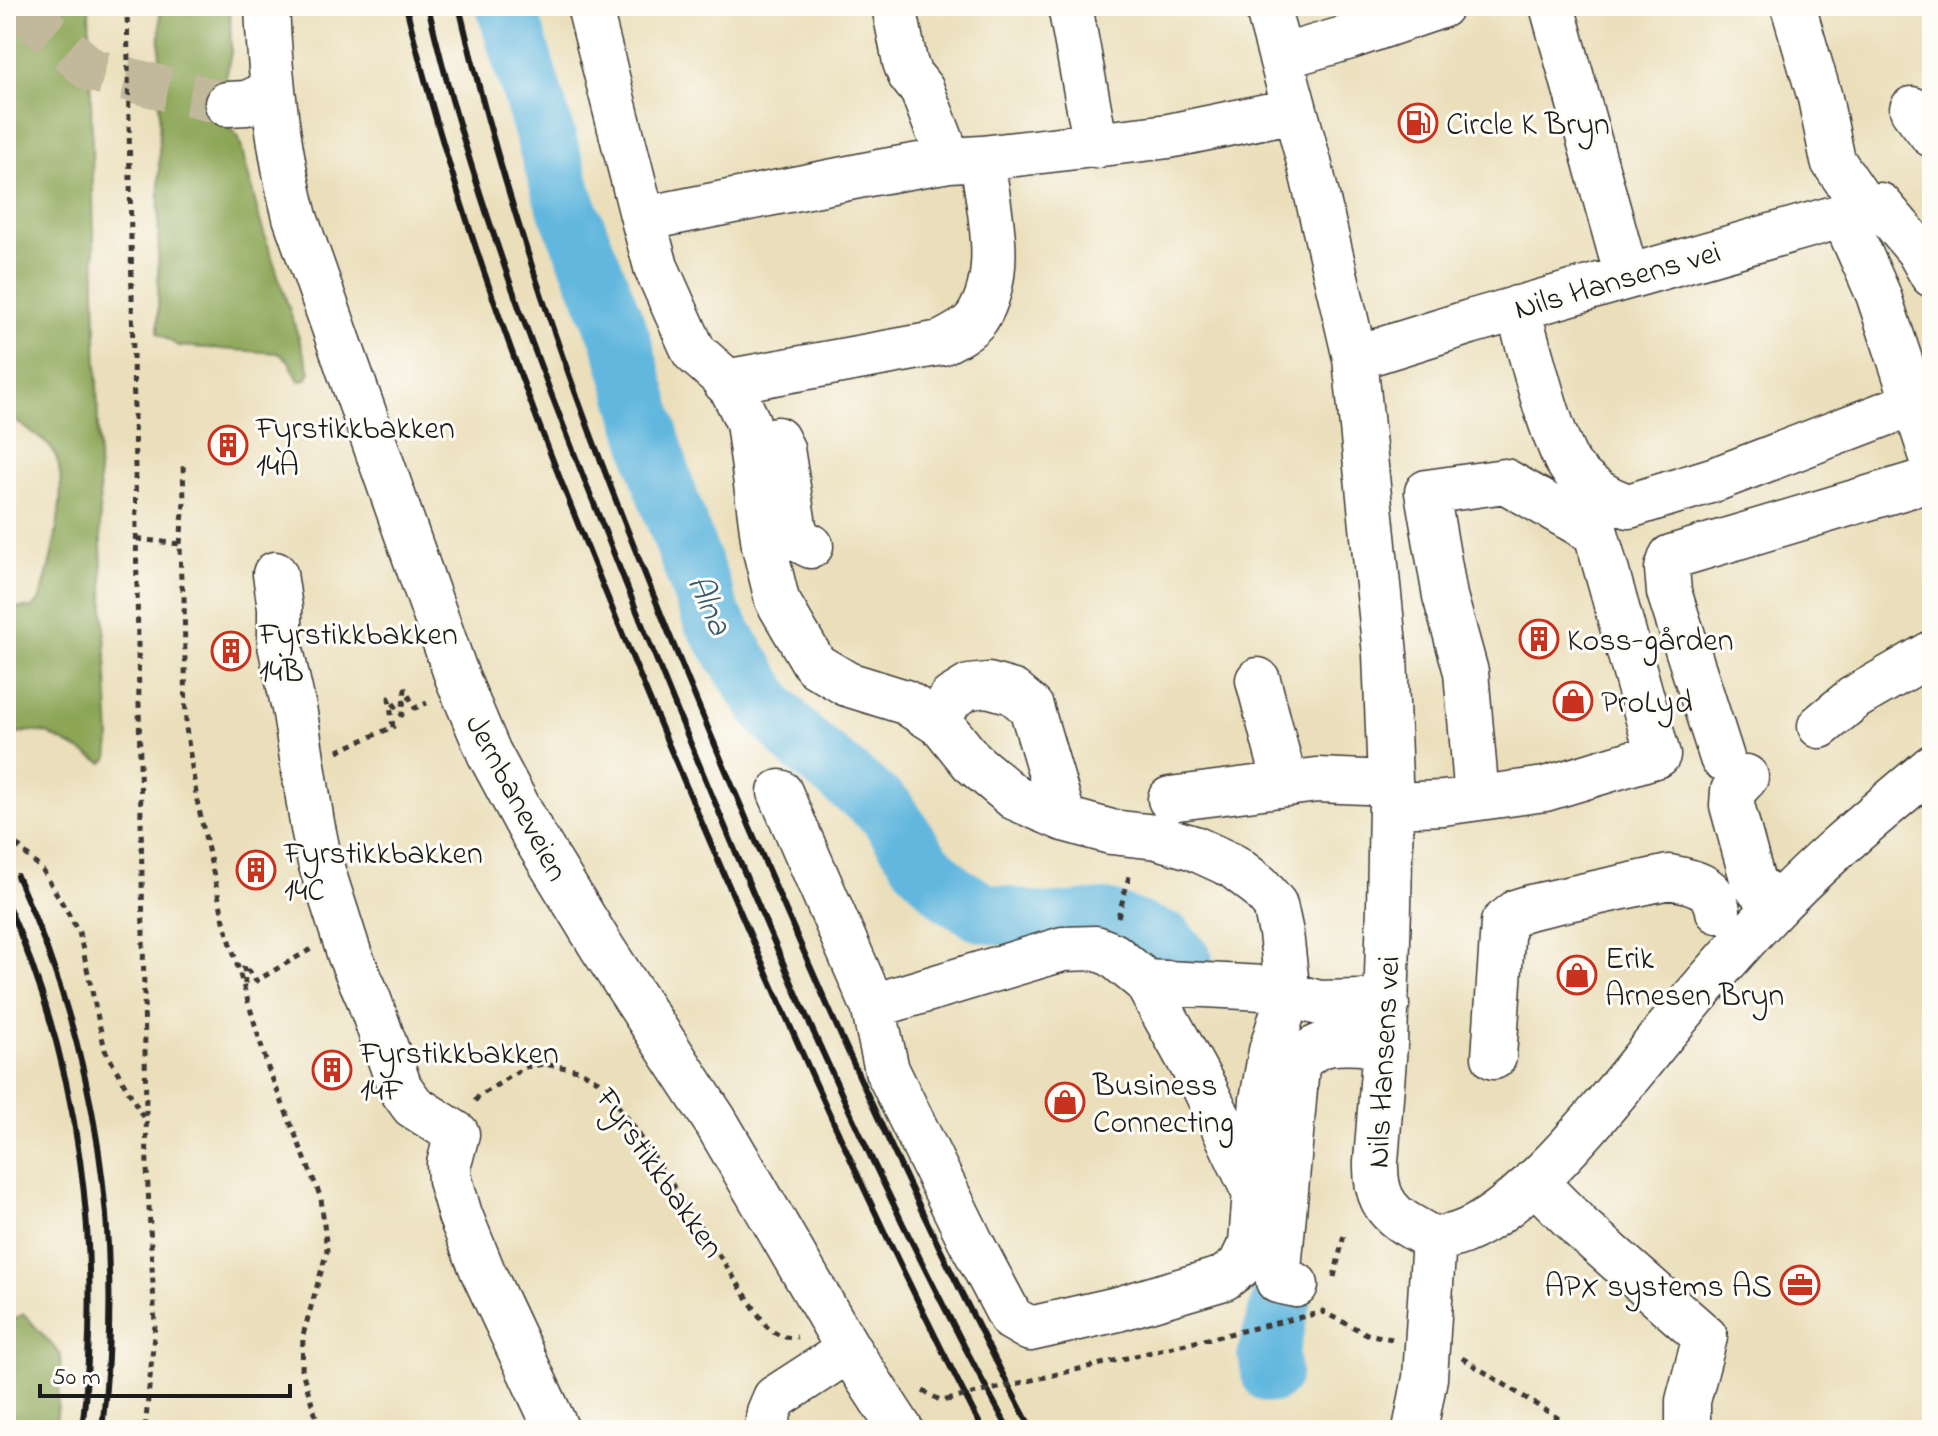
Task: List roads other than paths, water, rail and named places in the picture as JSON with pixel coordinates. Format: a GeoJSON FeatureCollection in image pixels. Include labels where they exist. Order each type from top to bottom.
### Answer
{"type":"FeatureCollection","features":[{"type":"Feature","properties":{"kind":"street","name":"Jernbaneveien"},"geometry":{"type":"LineString","coordinates":[[267,6],[271,92],[284,175],[295,217],[457,677],[489,753],[531,831],[603,949],[716,1122],[828,1348],[901,1430]]}},
{"type":"Feature","properties":{"kind":"street"},"geometry":{"type":"LineString","coordinates":[[589,6],[656,267],[694,352],[725,382],[748,422],[764,546],[777,600],[815,665],[847,684],[905,702],[943,726],[972,762],[1015,798],[1064,819],[1111,832],[1157,837],[1194,848],[1233,866],[1259,886],[1275,905],[1288,995],[1271,1051],[1262,1100],[1251,1243],[1240,1266],[1224,1278],[1118,1309],[1030,1329],[1011,1318],[887,1070],[873,1006],[780,792]]}},
{"type":"Feature","properties":{"kind":"street"},"geometry":{"type":"LineString","coordinates":[[725,382],[941,343],[976,319],[989,287],[994,260],[965,159],[910,75],[894,6]]}},
{"type":"Feature","properties":{"kind":"street"},"geometry":{"type":"LineString","coordinates":[[1070,6],[1096,146]]}},
{"type":"Feature","properties":{"kind":"street","name":"Nils Hansens vei"},"geometry":{"type":"LineString","coordinates":[[1267,6],[1355,358],[1385,654],[1390,794],[1386,1025],[1375,1181],[1380,1200],[1397,1219],[1434,1238]]}},
{"type":"Feature","properties":{"kind":"street"},"geometry":{"type":"LineString","coordinates":[[1281,57],[1441,6]]}},
{"type":"Feature","properties":{"kind":"street"},"geometry":{"type":"LineString","coordinates":[[1552,6],[1627,277]]}},
{"type":"Feature","properties":{"kind":"street"},"geometry":{"type":"LineString","coordinates":[[1793,6],[1820,98],[1833,161],[1863,209],[1918,250],[1931,269]]}},
{"type":"Feature","properties":{"kind":"street"},"geometry":{"type":"LineString","coordinates":[[227,104],[247,103],[271,92]]}},
{"type":"Feature","properties":{"kind":"street"},"geometry":{"type":"LineString","coordinates":[[643,219],[965,159],[1169,136],[1295,110]]}},
{"type":"Feature","properties":{"kind":"street"},"geometry":{"type":"LineString","coordinates":[[1863,209],[1878,294],[1932,457]]}},
{"type":"Feature","properties":{"kind":"street","name":"Nils Hansens vei"},"geometry":{"type":"LineString","coordinates":[[1355,358],[1863,209]]}},
{"type":"Feature","properties":{"kind":"street"},"geometry":{"type":"LineString","coordinates":[[1517,308],[1566,460],[1599,494],[1615,503],[1629,506],[1716,479],[1914,403]]}},
{"type":"Feature","properties":{"kind":"street"},"geometry":{"type":"LineString","coordinates":[[748,422],[771,431],[779,442],[795,532],[811,546]]}},
{"type":"Feature","properties":{"kind":"street"},"geometry":{"type":"LineString","coordinates":[[1747,918],[1753,882],[1732,805],[1734,768],[1669,592],[1667,569],[1671,557],[1932,479]]}},
{"type":"Feature","properties":{"kind":"street"},"geometry":{"type":"LineString","coordinates":[[1170,799],[1317,780],[1432,804],[1545,789],[1658,755],[1596,533],[1505,481],[1427,492],[1445,596],[1466,672],[1477,798]]}},
{"type":"Feature","properties":{"kind":"street"},"geometry":{"type":"LineString","coordinates":[[275,574],[280,608],[280,645],[295,713],[312,823],[320,862],[342,931],[400,1088],[413,1106],[457,1134],[449,1164],[460,1215],[483,1272],[557,1430]]}},
{"type":"Feature","properties":{"kind":"street"},"geometry":{"type":"LineString","coordinates":[[1820,726],[1854,698],[1932,653]]}},
{"type":"Feature","properties":{"kind":"street"},"geometry":{"type":"LineString","coordinates":[[1258,680],[1285,783]]}},
{"type":"Feature","properties":{"kind":"street"},"geometry":{"type":"LineString","coordinates":[[943,726],[943,712],[951,698],[969,687],[988,685],[1013,692],[1031,707],[1064,819]]}},
{"type":"Feature","properties":{"kind":"street"},"geometry":{"type":"LineString","coordinates":[[1429,1424],[1425,1342],[1434,1238],[1453,1235],[1476,1225],[1534,1181],[1595,1117],[1669,1026],[1747,918],[1932,767]]}},
{"type":"Feature","properties":{"kind":"street"},"geometry":{"type":"LineString","coordinates":[[1494,1057],[1503,923],[1510,916],[1531,907],[1669,877],[1704,887],[1717,900],[1747,918]]}},
{"type":"Feature","properties":{"kind":"street"},"geometry":{"type":"LineString","coordinates":[[1630,908],[1688,905],[1747,918]]}},
{"type":"Feature","properties":{"kind":"street"},"geometry":{"type":"LineString","coordinates":[[873,1006],[1039,955],[1082,947],[1096,948],[1113,955],[1146,982],[1205,1089],[1255,1194]]}},
{"type":"Feature","properties":{"kind":"street"},"geometry":{"type":"LineString","coordinates":[[1146,982],[1264,988],[1319,1003],[1362,1002],[1386,1025],[1322,1044],[1305,1054],[1297,1066],[1278,1281],[1309,1298]]}},
{"type":"Feature","properties":{"kind":"street"},"geometry":{"type":"LineString","coordinates":[[1534,1181],[1581,1228],[1705,1337],[1688,1401],[1690,1430]]}},
{"type":"Feature","properties":{"kind":"street"},"geometry":{"type":"LineString","coordinates":[[767,1430],[769,1412],[775,1398],[828,1348]]}},
{"type":"Feature","properties":{"kind":"waterway","name":"Alna"},"geometry":{"type":"LineString","coordinates":[[506,6],[565,202],[620,337],[665,490],[712,618],[769,708],[801,742],[886,811],[922,864],[951,893],[982,912],[1045,924],[1106,919],[1166,942],[1183,962]]}},
{"type":"Feature","properties":{"kind":"waterway","name":"Alna"},"geometry":{"type":"LineString","coordinates":[[1271,1373],[1268,1353],[1282,1298]]}},
{"type":"Feature","properties":{"kind":"tunnel"},"geometry":{"type":"LineString","coordinates":[[19,6],[91,70],[227,104]]}},
{"type":"Feature","properties":{"kind":"railway"},"geometry":{"type":"LineString","coordinates":[[406,6],[458,194],[489,287],[593,561],[704,828],[818,1089],[898,1261],[983,1430]]}},
{"type":"Feature","properties":{"kind":"railway"},"geometry":{"type":"LineString","coordinates":[[428,6],[448,87],[497,246],[584,480],[687,735],[861,1137],[1009,1430]]}},
{"type":"Feature","properties":{"kind":"railway"},"geometry":{"type":"LineString","coordinates":[[459,6],[512,202],[543,298],[611,489],[649,584],[762,855],[872,1104],[949,1268],[1032,1430]]}},
{"type":"Feature","properties":{"kind":"railway"},"geometry":{"type":"LineString","coordinates":[[17,876],[68,1010],[98,1147],[106,1216],[109,1287],[108,1358],[102,1430]]}},
{"type":"Feature","properties":{"kind":"railway"},"geometry":{"type":"LineString","coordinates":[[6,901],[32,964],[52,1028],[69,1094],[80,1160],[90,1295],[82,1430]]}},
{"type":"Feature","properties":{"kind":"place","name":"Circle K Bryn"},"geometry":{"type":"Point","coordinates":[1418,123]}},
{"type":"Feature","properties":{"kind":"place","name":"Fyrstikkbakken 14A"},"geometry":{"type":"Point","coordinates":[228,445]}},
{"type":"Feature","properties":{"kind":"place","name":"Koss-gården"},"geometry":{"type":"Point","coordinates":[1539,639]}},
{"type":"Feature","properties":{"kind":"place","name":"Fyrstikkbakken 14B"},"geometry":{"type":"Point","coordinates":[231,651]}},
{"type":"Feature","properties":{"kind":"place","name":"ProLyd"},"geometry":{"type":"Point","coordinates":[1573,701]}},
{"type":"Feature","properties":{"kind":"place","name":"Fyrstikkbakken 14C"},"geometry":{"type":"Point","coordinates":[256,870]}},
{"type":"Feature","properties":{"kind":"place","name":"Erik Arnesen Bryn"},"geometry":{"type":"Point","coordinates":[1577,975]}},
{"type":"Feature","properties":{"kind":"place","name":"Fyrstikkbakken 14F"},"geometry":{"type":"Point","coordinates":[332,1070]}},
{"type":"Feature","properties":{"kind":"place","name":"Business Connecting"},"geometry":{"type":"Point","coordinates":[1065,1102]}},
{"type":"Feature","properties":{"kind":"place","name":"APX systems AS"},"geometry":{"type":"Point","coordinates":[1800,1285]}}]}
